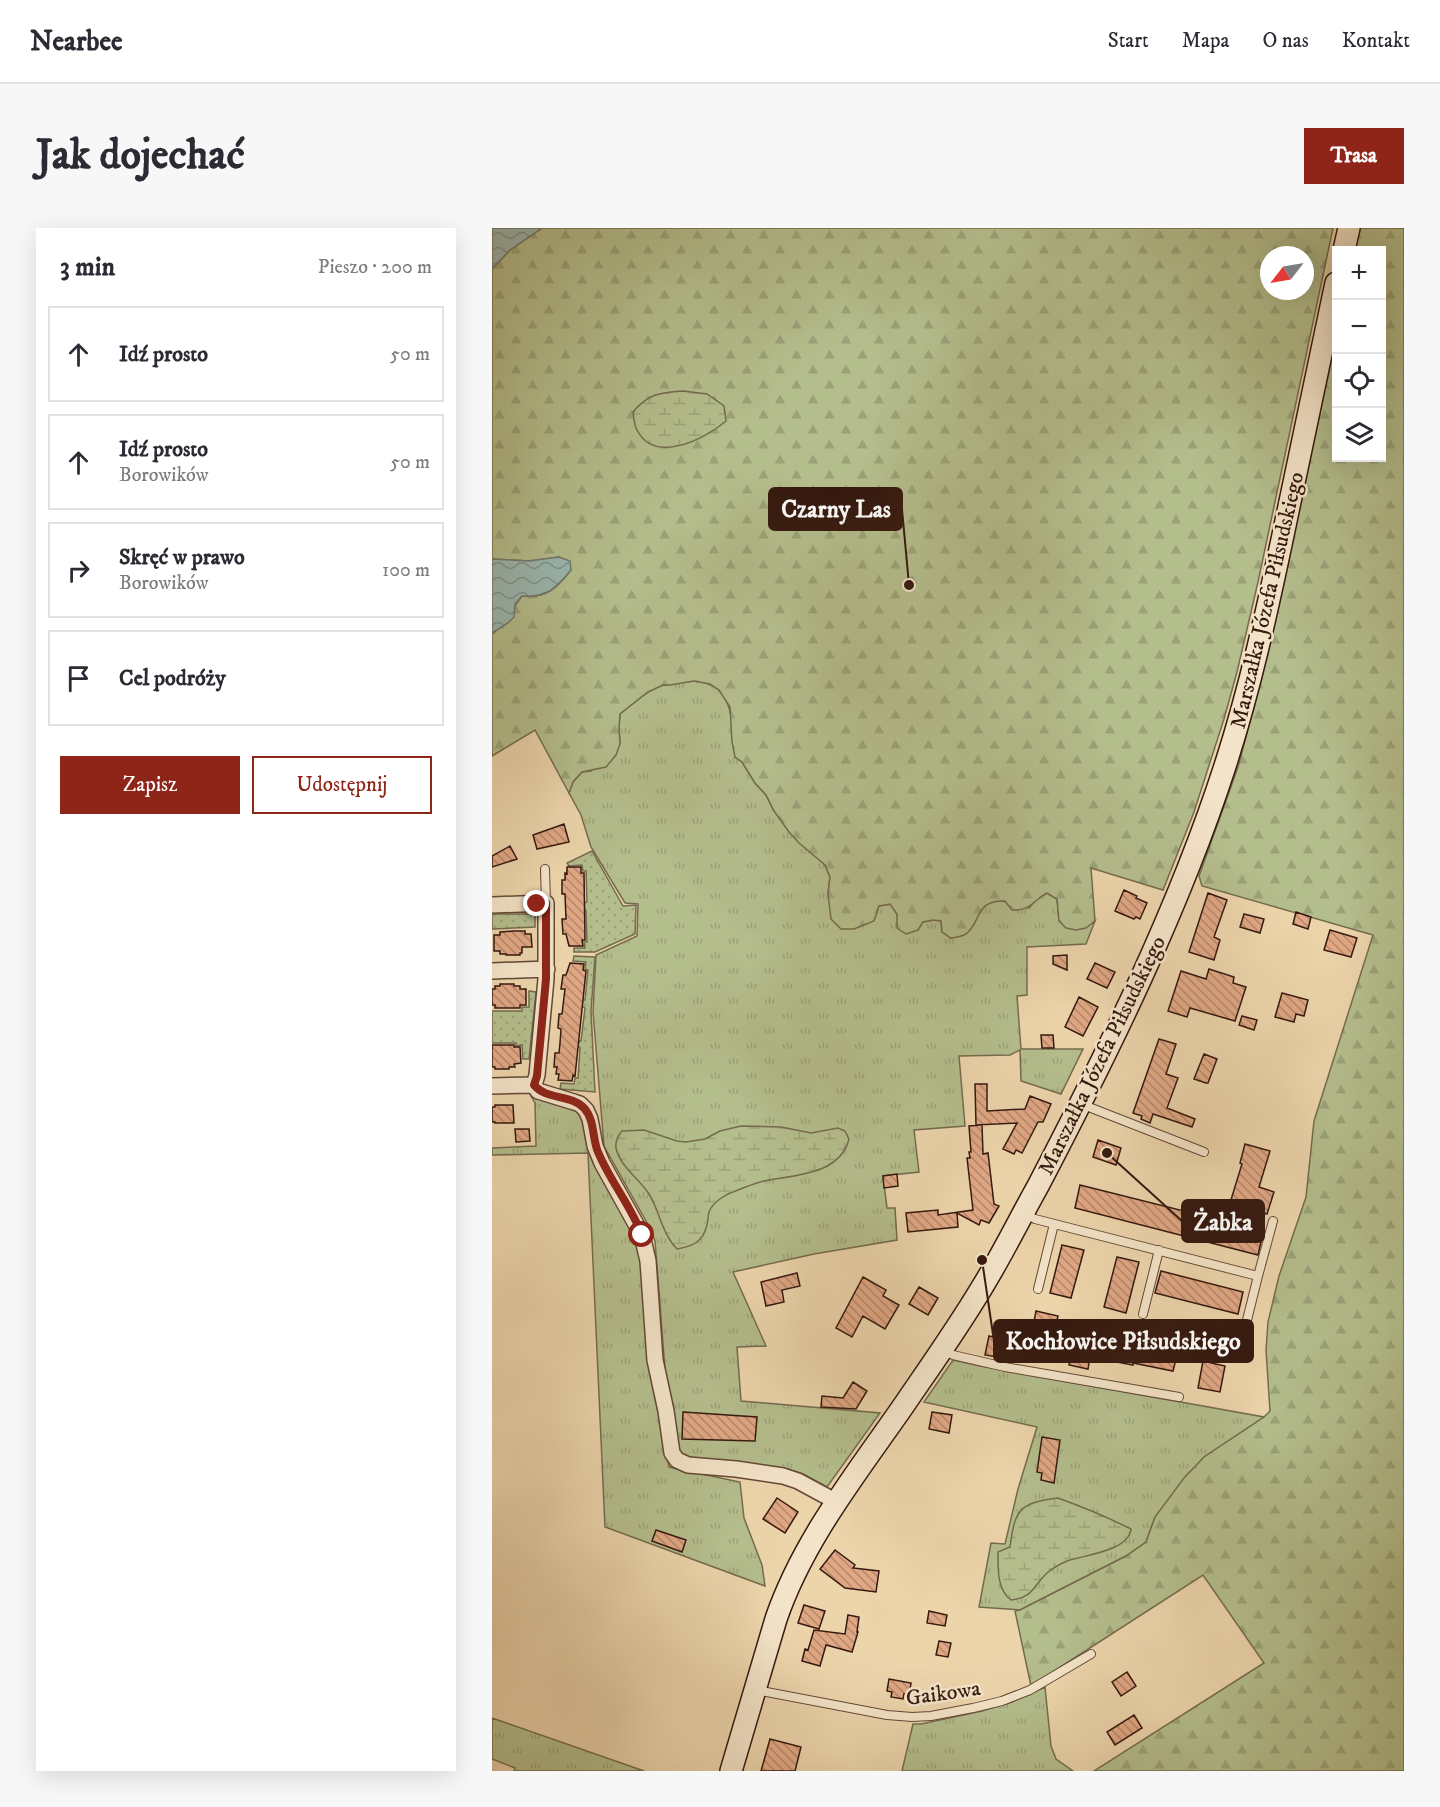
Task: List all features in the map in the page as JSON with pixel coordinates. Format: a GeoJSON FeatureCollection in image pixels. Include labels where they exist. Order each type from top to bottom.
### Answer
{"type":"FeatureCollection","features":[{"type":"Feature","properties":{"kind":"street"},"geometry":{"type":"LineString","coordinates":[[1345,246],[1349,228]]}},
{"type":"Feature","properties":{"kind":"street","name":"Marszałka Józefa Piłsudskiego"},"geometry":{"type":"LineString","coordinates":[[731,1771],[776,1619],[791,1580],[807,1549],[837,1502],[942,1350],[985,1283],[1080,1103],[1168,917],[1207,820],[1226,764],[1260,639],[1332,300]]}},
{"type":"Feature","properties":{"kind":"street"},"geometry":{"type":"LineString","coordinates":[[492,905],[546,903],[547,969],[537,1076],[534,1085]]}},
{"type":"Feature","properties":{"kind":"street"},"geometry":{"type":"LineString","coordinates":[[492,970],[547,969]]}},
{"type":"Feature","properties":{"kind":"street"},"geometry":{"type":"LineString","coordinates":[[492,1086],[534,1085]]}},
{"type":"Feature","properties":{"kind":"street"},"geometry":{"type":"LineString","coordinates":[[534,1085],[538,1091],[574,1102],[586,1110],[603,1163],[639,1226],[646,1245],[655,1360],[672,1453],[677,1460],[688,1466],[736,1469],[783,1476],[798,1481],[837,1502]]}},
{"type":"Feature","properties":{"kind":"lane"},"geometry":{"type":"LineString","coordinates":[[545,869],[546,903]]}},
{"type":"Feature","properties":{"kind":"lane"},"geometry":{"type":"LineString","coordinates":[[1080,1103],[1204,1152]]}},
{"type":"Feature","properties":{"kind":"lane"},"geometry":{"type":"LineString","coordinates":[[1023,1213],[1035,1219],[1258,1276]]}},
{"type":"Feature","properties":{"kind":"lane"},"geometry":{"type":"LineString","coordinates":[[1245,1328],[1273,1221]]}},
{"type":"Feature","properties":{"kind":"lane"},"geometry":{"type":"LineString","coordinates":[[1038,1289],[1054,1224]]}},
{"type":"Feature","properties":{"kind":"lane"},"geometry":{"type":"LineString","coordinates":[[1143,1314],[1159,1251]]}},
{"type":"Feature","properties":{"kind":"lane"},"geometry":{"type":"LineString","coordinates":[[942,1350],[953,1355],[1005,1367],[1179,1397]]}},
{"type":"Feature","properties":{"kind":"lane","name":"Gaikowa"},"geometry":{"type":"LineString","coordinates":[[754,1690],[887,1715],[931,1716],[992,1703],[1030,1690],[1090,1654]]}},
{"type":"Feature","properties":{"kind":"green space"},"geometry":{"type":"Polygon","coordinates":[[[542,228],[1333,228],[1237,672],[1194,812],[1163,890],[1091,868],[1095,921],[1086,928],[1076,930],[1066,928],[1059,921],[1057,899],[1047,893],[1027,907],[1018,910],[1012,910],[1005,901],[988,904],[983,908],[971,929],[966,934],[957,937],[951,938],[942,932],[941,921],[933,920],[923,922],[918,930],[906,934],[897,928],[897,914],[890,904],[879,906],[874,921],[854,929],[841,929],[831,919],[828,894],[830,877],[825,865],[789,832],[766,795],[755,783],[742,762],[735,757],[730,707],[719,690],[710,684],[694,681],[663,685],[648,692],[620,714],[620,744],[616,755],[606,767],[582,772],[573,782],[569,793],[535,730],[492,756],[492,633],[522,596],[538,596],[550,591],[571,570],[559,557],[529,561],[492,559],[492,269],[510,250],[542,228]]]}},
{"type":"Feature","properties":{"kind":"green space"},"geometry":{"type":"Polygon","coordinates":[[[1360,228],[1404,228],[1404,1771],[1094,1771],[1264,1663],[1203,1575],[1031,1686],[1015,1611],[1126,1556],[1146,1542],[1155,1517],[1184,1478],[1204,1457],[1270,1411],[1266,1350],[1268,1322],[1279,1276],[1306,1197],[1314,1121],[1373,935],[1202,886],[1199,876],[1238,767],[1262,676],[1332,357],[1332,462],[1386,462],[1386,246],[1355,246],[1360,228]]]}},
{"type":"Feature","properties":{"kind":"green space"},"geometry":{"type":"Polygon","coordinates":[[[683,391],[707,394],[724,406],[726,421],[706,435],[680,445],[656,446],[645,440],[636,428],[633,412],[644,401],[655,395],[683,391]]]}},
{"type":"Feature","properties":{"kind":"green space"},"geometry":{"type":"Polygon","coordinates":[[[694,681],[717,688],[723,696],[731,715],[735,757],[742,762],[755,783],[766,795],[774,811],[825,865],[830,877],[828,894],[879,906],[891,904],[897,914],[923,922],[941,921],[942,932],[951,938],[966,933],[982,909],[991,902],[1004,901],[1029,908],[1038,898],[1047,893],[1057,899],[1059,921],[1081,929],[1095,921],[1086,944],[1027,947],[1027,995],[1017,996],[1021,1049],[1083,1049],[1061,1094],[1021,1081],[1020,1050],[1010,1055],[959,1056],[965,1126],[914,1130],[919,1172],[883,1176],[887,1208],[895,1208],[897,1240],[814,1254],[733,1272],[766,1346],[737,1347],[741,1401],[880,1413],[827,1487],[788,1469],[685,1459],[679,1452],[667,1395],[655,1241],[604,1146],[593,1012],[596,955],[637,936],[638,904],[625,903],[591,847],[581,815],[569,793],[573,782],[582,772],[591,771],[620,744],[620,714],[644,695],[660,686],[694,681]]]}},
{"type":"Feature","properties":{"kind":"green space"},"geometry":{"type":"Polygon","coordinates":[[[592,851],[623,906],[636,905],[635,934],[595,952],[574,952],[574,948],[585,948],[584,942],[587,942],[586,911],[584,910],[584,903],[587,902],[586,871],[583,871],[582,865],[569,866],[567,863],[592,851]]]}},
{"type":"Feature","properties":{"kind":"green space"},"geometry":{"type":"Polygon","coordinates":[[[492,914],[535,914],[535,927],[492,929],[492,914]]]}},
{"type":"Feature","properties":{"kind":"green space"},"geometry":{"type":"Polygon","coordinates":[[[574,956],[595,957],[591,1011],[595,1092],[560,1089],[561,1083],[574,1084],[575,1078],[578,1078],[580,1048],[578,1046],[581,1041],[585,1008],[582,1006],[582,1000],[585,1000],[588,970],[585,969],[586,962],[573,961],[574,956]]]}},
{"type":"Feature","properties":{"kind":"green space"},"geometry":{"type":"Polygon","coordinates":[[[529,991],[536,992],[529,1059],[523,1059],[522,1045],[492,1043],[492,1011],[522,1011],[522,1007],[529,1007],[529,991]]]}},
{"type":"Feature","properties":{"kind":"green space"},"geometry":{"type":"Polygon","coordinates":[[[530,1094],[579,1110],[640,1242],[650,1359],[669,1467],[740,1482],[744,1518],[762,1565],[765,1586],[605,1527],[588,1153],[492,1155],[492,1148],[536,1146],[535,1103],[530,1094]]]}},
{"type":"Feature","properties":{"kind":"green space"},"geometry":{"type":"Polygon","coordinates":[[[741,1126],[781,1127],[811,1133],[838,1128],[845,1131],[849,1139],[844,1151],[826,1167],[802,1175],[757,1183],[721,1198],[709,1212],[703,1236],[692,1245],[677,1249],[664,1230],[649,1194],[618,1155],[616,1141],[618,1137],[622,1131],[644,1130],[686,1142],[705,1139],[720,1131],[741,1126]]]}},
{"type":"Feature","properties":{"kind":"green space"},"geometry":{"type":"Polygon","coordinates":[[[953,1360],[1264,1417],[1204,1457],[1155,1517],[1146,1542],[1126,1556],[1020,1610],[979,1607],[991,1543],[1005,1544],[1018,1489],[1037,1427],[924,1402],[953,1360]]]}},
{"type":"Feature","properties":{"kind":"green space"},"geometry":{"type":"Polygon","coordinates":[[[1058,1498],[1131,1529],[1128,1536],[1123,1542],[1105,1551],[1059,1565],[1047,1573],[1024,1597],[1011,1600],[1006,1596],[1001,1585],[998,1572],[998,1552],[1010,1547],[1014,1524],[1021,1510],[1035,1502],[1058,1498]]]}},
{"type":"Feature","properties":{"kind":"green space"},"geometry":{"type":"Polygon","coordinates":[[[1045,1687],[1051,1746],[1056,1759],[1073,1771],[902,1771],[913,1724],[982,1711],[1012,1702],[1045,1687]]]}},
{"type":"Feature","properties":{"kind":"green space"},"geometry":{"type":"Polygon","coordinates":[[[492,1718],[644,1771],[514,1771],[515,1768],[492,1759],[492,1718]]]}},
{"type":"Feature","properties":{"kind":"water"},"geometry":{"type":"Polygon","coordinates":[[[492,228],[542,228],[510,250],[492,269],[492,228]]]}},
{"type":"Feature","properties":{"kind":"water"},"geometry":{"type":"Polygon","coordinates":[[[559,557],[570,561],[571,570],[566,576],[545,593],[522,596],[515,604],[514,617],[492,633],[492,559],[529,561],[559,557]]]}},
{"type":"Feature","properties":{"kind":"building"},"geometry":{"type":"Polygon","coordinates":[[[564,824],[569,842],[537,849],[533,835],[564,824]]]}},
{"type":"Feature","properties":{"kind":"building"},"geometry":{"type":"Polygon","coordinates":[[[510,846],[517,859],[492,867],[492,856],[510,846]]]}},
{"type":"Feature","properties":{"kind":"building"},"geometry":{"type":"Polygon","coordinates":[[[567,867],[581,867],[581,873],[584,873],[585,940],[582,940],[583,946],[569,946],[566,934],[563,934],[562,919],[566,919],[562,880],[565,880],[567,867]]]}},
{"type":"Feature","properties":{"kind":"building"},"geometry":{"type":"Polygon","coordinates":[[[1124,890],[1147,903],[1140,919],[1136,917],[1134,919],[1115,911],[1124,890]]]}},
{"type":"Feature","properties":{"kind":"building"},"geometry":{"type":"Polygon","coordinates":[[[1208,893],[1227,900],[1214,937],[1220,940],[1214,960],[1189,952],[1208,893]]]}},
{"type":"Feature","properties":{"kind":"building"},"geometry":{"type":"Polygon","coordinates":[[[1296,912],[1311,917],[1308,929],[1293,924],[1296,912]]]}},
{"type":"Feature","properties":{"kind":"building"},"geometry":{"type":"Polygon","coordinates":[[[1244,914],[1264,919],[1260,933],[1240,927],[1244,914]]]}},
{"type":"Feature","properties":{"kind":"building"},"geometry":{"type":"Polygon","coordinates":[[[1330,930],[1357,938],[1351,957],[1324,950],[1330,930]]]}},
{"type":"Feature","properties":{"kind":"building"},"geometry":{"type":"Polygon","coordinates":[[[525,931],[525,934],[531,934],[532,947],[522,947],[520,955],[506,955],[500,954],[500,951],[494,951],[494,935],[525,931]]]}},
{"type":"Feature","properties":{"kind":"building"},"geometry":{"type":"Polygon","coordinates":[[[1067,955],[1067,970],[1053,964],[1053,956],[1067,955]]]}},
{"type":"Feature","properties":{"kind":"building"},"geometry":{"type":"Polygon","coordinates":[[[570,963],[584,964],[583,970],[586,971],[575,1076],[573,1075],[572,1081],[558,1080],[557,1067],[554,1067],[555,1053],[559,1053],[560,1043],[561,1029],[558,1028],[565,989],[561,989],[563,975],[566,975],[570,963]]]}},
{"type":"Feature","properties":{"kind":"building"},"geometry":{"type":"Polygon","coordinates":[[[1095,963],[1115,972],[1107,988],[1087,979],[1095,963]]]}},
{"type":"Feature","properties":{"kind":"building"},"geometry":{"type":"Polygon","coordinates":[[[1209,969],[1234,977],[1233,983],[1246,987],[1235,1021],[1190,1008],[1187,1017],[1168,1011],[1181,971],[1206,979],[1209,969]]]}},
{"type":"Feature","properties":{"kind":"building"},"geometry":{"type":"Polygon","coordinates":[[[500,984],[514,984],[514,986],[520,986],[520,989],[526,989],[526,1005],[520,1005],[520,1008],[495,1008],[495,1005],[492,1005],[492,989],[500,984]]]}},
{"type":"Feature","properties":{"kind":"building"},"geometry":{"type":"Polygon","coordinates":[[[1282,993],[1308,1000],[1304,1016],[1296,1014],[1294,1022],[1275,1017],[1282,993]]]}},
{"type":"Feature","properties":{"kind":"building"},"geometry":{"type":"Polygon","coordinates":[[[1079,997],[1098,1007],[1083,1036],[1065,1027],[1079,997]]]}},
{"type":"Feature","properties":{"kind":"building"},"geometry":{"type":"Polygon","coordinates":[[[1242,1016],[1257,1020],[1254,1030],[1239,1025],[1242,1016]]]}},
{"type":"Feature","properties":{"kind":"building"},"geometry":{"type":"Polygon","coordinates":[[[1041,1035],[1053,1035],[1054,1048],[1042,1048],[1041,1035]]]}},
{"type":"Feature","properties":{"kind":"building"},"geometry":{"type":"Polygon","coordinates":[[[1159,1039],[1176,1044],[1166,1074],[1178,1078],[1167,1108],[1195,1119],[1192,1127],[1153,1114],[1150,1123],[1141,1119],[1142,1116],[1133,1113],[1159,1039]]]}},
{"type":"Feature","properties":{"kind":"building"},"geometry":{"type":"Polygon","coordinates":[[[492,1045],[520,1047],[521,1063],[514,1064],[515,1067],[509,1067],[509,1069],[495,1069],[492,1067],[492,1045]]]}},
{"type":"Feature","properties":{"kind":"building"},"geometry":{"type":"Polygon","coordinates":[[[1204,1054],[1217,1059],[1208,1083],[1194,1079],[1204,1054]]]}},
{"type":"Feature","properties":{"kind":"building"},"geometry":{"type":"Polygon","coordinates":[[[975,1084],[987,1084],[987,1111],[1025,1109],[1030,1096],[1051,1104],[1043,1122],[1038,1122],[1022,1153],[1016,1150],[1014,1154],[1003,1149],[1017,1123],[976,1125],[975,1084]]]}},
{"type":"Feature","properties":{"kind":"building"},"geometry":{"type":"Polygon","coordinates":[[[513,1105],[514,1123],[492,1122],[492,1107],[513,1105]]]}},
{"type":"Feature","properties":{"kind":"building"},"geometry":{"type":"Polygon","coordinates":[[[982,1125],[983,1154],[988,1153],[994,1204],[999,1206],[989,1223],[981,1220],[979,1225],[957,1213],[958,1227],[908,1232],[906,1213],[938,1210],[938,1215],[973,1210],[967,1158],[970,1158],[969,1152],[971,1152],[969,1126],[982,1125]]]}},
{"type":"Feature","properties":{"kind":"building"},"geometry":{"type":"Polygon","coordinates":[[[515,1129],[529,1129],[530,1141],[516,1142],[515,1129]]]}},
{"type":"Feature","properties":{"kind":"building"},"geometry":{"type":"Polygon","coordinates":[[[1098,1140],[1121,1148],[1116,1165],[1093,1157],[1098,1140]]]}},
{"type":"Feature","properties":{"kind":"building"},"geometry":{"type":"Polygon","coordinates":[[[1245,1144],[1270,1151],[1259,1187],[1274,1192],[1267,1214],[1230,1203],[1242,1164],[1240,1163],[1245,1144]]]}},
{"type":"Feature","properties":{"kind":"building"},"geometry":{"type":"Polygon","coordinates":[[[897,1174],[898,1186],[884,1188],[883,1176],[897,1174]]]}},
{"type":"Feature","properties":{"kind":"building"},"geometry":{"type":"Polygon","coordinates":[[[1080,1185],[1263,1233],[1258,1255],[1075,1208],[1080,1185]]]}},
{"type":"Feature","properties":{"kind":"building"},"geometry":{"type":"Polygon","coordinates":[[[1062,1245],[1084,1250],[1071,1298],[1050,1293],[1062,1245]]]}},
{"type":"Feature","properties":{"kind":"building"},"geometry":{"type":"Polygon","coordinates":[[[1117,1257],[1139,1262],[1126,1313],[1104,1307],[1117,1257]]]}},
{"type":"Feature","properties":{"kind":"building"},"geometry":{"type":"Polygon","coordinates":[[[1161,1271],[1243,1292],[1238,1314],[1155,1293],[1161,1271]]]}},
{"type":"Feature","properties":{"kind":"building"},"geometry":{"type":"Polygon","coordinates":[[[797,1273],[800,1286],[782,1290],[784,1302],[766,1306],[761,1282],[797,1273]]]}},
{"type":"Feature","properties":{"kind":"building"},"geometry":{"type":"Polygon","coordinates":[[[863,1277],[886,1290],[883,1296],[899,1305],[885,1329],[863,1316],[852,1337],[836,1328],[863,1277]]]}},
{"type":"Feature","properties":{"kind":"building"},"geometry":{"type":"Polygon","coordinates":[[[919,1287],[938,1298],[928,1315],[909,1304],[919,1287]]]}},
{"type":"Feature","properties":{"kind":"building"},"geometry":{"type":"Polygon","coordinates":[[[1036,1311],[1058,1316],[1053,1338],[1032,1333],[1036,1311]]]}},
{"type":"Feature","properties":{"kind":"building"},"geometry":{"type":"Polygon","coordinates":[[[989,1336],[1007,1340],[1003,1358],[985,1355],[989,1336]]]}},
{"type":"Feature","properties":{"kind":"building"},"geometry":{"type":"Polygon","coordinates":[[[1115,1339],[1128,1341],[1127,1346],[1136,1347],[1135,1351],[1176,1359],[1173,1371],[1111,1361],[1115,1339]]]}},
{"type":"Feature","properties":{"kind":"building"},"geometry":{"type":"Polygon","coordinates":[[[1072,1347],[1091,1351],[1088,1369],[1069,1365],[1072,1347]]]}},
{"type":"Feature","properties":{"kind":"building"},"geometry":{"type":"Polygon","coordinates":[[[1203,1361],[1225,1366],[1220,1392],[1198,1388],[1203,1361]]]}},
{"type":"Feature","properties":{"kind":"building"},"geometry":{"type":"Polygon","coordinates":[[[853,1382],[867,1391],[856,1409],[821,1407],[822,1396],[843,1398],[853,1382]]]}},
{"type":"Feature","properties":{"kind":"building"},"geometry":{"type":"Polygon","coordinates":[[[683,1412],[757,1417],[755,1441],[682,1439],[683,1412]]]}},
{"type":"Feature","properties":{"kind":"building"},"geometry":{"type":"Polygon","coordinates":[[[932,1412],[952,1415],[949,1433],[929,1429],[932,1412]]]}},
{"type":"Feature","properties":{"kind":"building"},"geometry":{"type":"Polygon","coordinates":[[[1042,1437],[1060,1440],[1054,1483],[1041,1480],[1042,1473],[1037,1472],[1042,1437]]]}},
{"type":"Feature","properties":{"kind":"building"},"geometry":{"type":"Polygon","coordinates":[[[777,1498],[798,1512],[785,1533],[763,1519],[777,1498]]]}},
{"type":"Feature","properties":{"kind":"building"},"geometry":{"type":"Polygon","coordinates":[[[656,1530],[686,1540],[682,1552],[652,1541],[656,1530]]]}},
{"type":"Feature","properties":{"kind":"building"},"geometry":{"type":"Polygon","coordinates":[[[835,1550],[855,1565],[853,1568],[879,1571],[876,1592],[845,1588],[820,1569],[835,1550]]]}},
{"type":"Feature","properties":{"kind":"building"},"geometry":{"type":"Polygon","coordinates":[[[804,1605],[825,1611],[819,1629],[798,1623],[804,1605]]]}},
{"type":"Feature","properties":{"kind":"building"},"geometry":{"type":"Polygon","coordinates":[[[929,1611],[947,1615],[945,1626],[927,1623],[929,1611]]]}},
{"type":"Feature","properties":{"kind":"building"},"geometry":{"type":"Polygon","coordinates":[[[848,1615],[859,1617],[858,1632],[852,1652],[826,1645],[820,1666],[802,1661],[814,1630],[845,1634],[848,1615]]]}},
{"type":"Feature","properties":{"kind":"building"},"geometry":{"type":"Polygon","coordinates":[[[939,1641],[951,1643],[948,1657],[936,1655],[939,1641]]]}},
{"type":"Feature","properties":{"kind":"building"},"geometry":{"type":"Polygon","coordinates":[[[1127,1672],[1136,1686],[1121,1696],[1112,1682],[1127,1672]]]}},
{"type":"Feature","properties":{"kind":"building"},"geometry":{"type":"Polygon","coordinates":[[[889,1679],[911,1683],[909,1695],[904,1694],[903,1699],[891,1697],[892,1692],[887,1691],[889,1679]]]}},
{"type":"Feature","properties":{"kind":"building"},"geometry":{"type":"Polygon","coordinates":[[[1134,1715],[1142,1728],[1115,1745],[1107,1732],[1134,1715]]]}},
{"type":"Feature","properties":{"kind":"building"},"geometry":{"type":"Polygon","coordinates":[[[770,1739],[801,1747],[795,1771],[761,1771],[770,1739]]]}},
{"type":"Feature","properties":{"kind":"place","name":"Czarny Las"},"geometry":{"type":"Point","coordinates":[909,585]}},
{"type":"Feature","properties":{"kind":"place","name":"Żabka"},"geometry":{"type":"Point","coordinates":[1107,1153]}},
{"type":"Feature","properties":{"kind":"place","name":"Kochłowice Piłsudskiego"},"geometry":{"type":"Point","coordinates":[982,1260]}},
{"type":"Feature","properties":{"kind":"route"},"geometry":{"type":"LineString","coordinates":[[537,904],[546,903],[547,962],[537,1076],[534,1085],[538,1091],[580,1104],[586,1110],[603,1163],[642,1235]]}}]}
